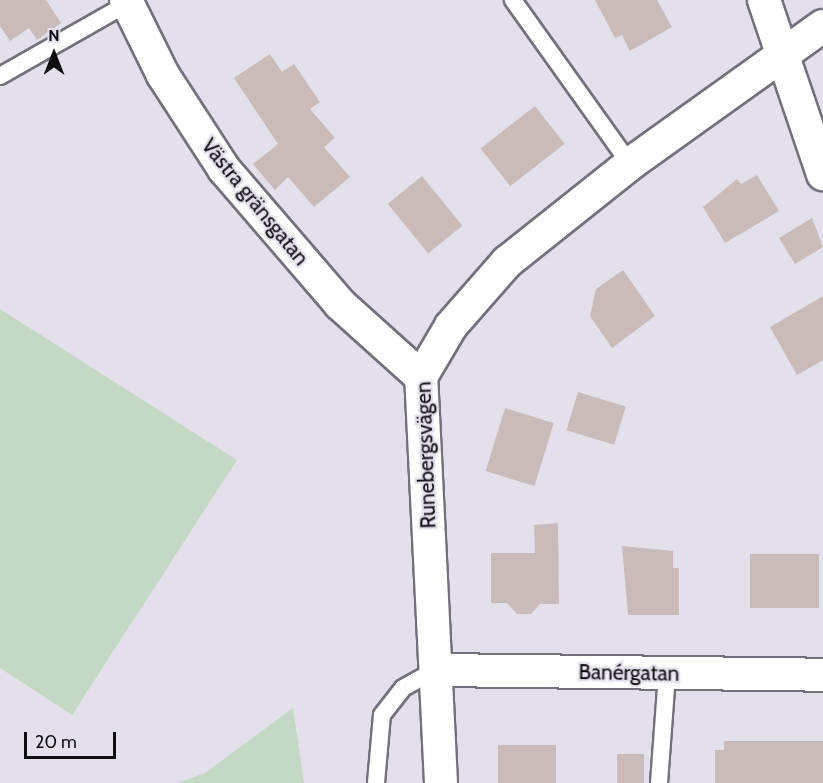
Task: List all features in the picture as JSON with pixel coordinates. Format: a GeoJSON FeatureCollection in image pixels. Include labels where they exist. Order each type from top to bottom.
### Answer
{"type":"FeatureCollection","features":[{"type":"Feature","properties":{"kind":"street"},"geometry":{"type":"LineString","coordinates":[[764,0],[823,174]]}},
{"type":"Feature","properties":{"kind":"street","name":"Västra gränsgatan"},"geometry":{"type":"LineString","coordinates":[[127,2],[184,110],[224,169],[340,304],[421,377]]}},
{"type":"Feature","properties":{"kind":"street","name":"Runebergsvägen"},"geometry":{"type":"LineString","coordinates":[[441,783],[421,377],[451,326],[507,262],[630,164],[783,57],[823,26]]}},
{"type":"Feature","properties":{"kind":"street","name":"Banérgatan"},"geometry":{"type":"LineString","coordinates":[[436,670],[823,675]]}},
{"type":"Feature","properties":{"kind":"lane"},"geometry":{"type":"LineString","coordinates":[[513,0],[630,164]]}},
{"type":"Feature","properties":{"kind":"lane"},"geometry":{"type":"LineString","coordinates":[[0,76],[127,2]]}},
{"type":"Feature","properties":{"kind":"lane"},"geometry":{"type":"LineString","coordinates":[[376,783],[382,715],[403,688],[436,670]]}},
{"type":"Feature","properties":{"kind":"lane"},"geometry":{"type":"LineString","coordinates":[[659,783],[667,674]]}},
{"type":"Feature","properties":{"kind":"green space"},"geometry":{"type":"Polygon","coordinates":[[[0,309],[237,460],[72,715],[0,668],[0,309]]]}},
{"type":"Feature","properties":{"kind":"green space"},"geometry":{"type":"Polygon","coordinates":[[[293,708],[304,783],[177,783],[205,773],[293,708]]]}},
{"type":"Feature","properties":{"kind":"building"},"geometry":{"type":"Polygon","coordinates":[[[0,0],[46,0],[61,23],[37,40],[29,28],[10,41],[0,26],[0,0]]]}},
{"type":"Feature","properties":{"kind":"building"},"geometry":{"type":"Polygon","coordinates":[[[595,0],[657,0],[672,27],[630,51],[622,35],[615,38],[595,0]]]}},
{"type":"Feature","properties":{"kind":"building"},"geometry":{"type":"Polygon","coordinates":[[[270,54],[282,72],[294,64],[320,102],[310,109],[335,138],[324,147],[350,177],[314,207],[288,177],[275,190],[253,164],[278,144],[234,78],[270,54]]]}},
{"type":"Feature","properties":{"kind":"building"},"geometry":{"type":"Polygon","coordinates":[[[535,106],[565,144],[510,186],[481,148],[535,106]]]}},
{"type":"Feature","properties":{"kind":"building"},"geometry":{"type":"Polygon","coordinates":[[[757,175],[779,211],[725,243],[703,207],[737,179],[741,184],[757,175]]]}},
{"type":"Feature","properties":{"kind":"building"},"geometry":{"type":"Polygon","coordinates":[[[422,176],[462,226],[428,253],[388,204],[422,176]]]}},
{"type":"Feature","properties":{"kind":"building"},"geometry":{"type":"Polygon","coordinates":[[[812,218],[823,247],[795,264],[779,238],[812,218]]]}},
{"type":"Feature","properties":{"kind":"building"},"geometry":{"type":"Polygon","coordinates":[[[623,270],[655,316],[612,348],[590,316],[596,289],[623,270]]]}},
{"type":"Feature","properties":{"kind":"building"},"geometry":{"type":"Polygon","coordinates":[[[823,296],[823,360],[797,375],[770,327],[823,296]]]}},
{"type":"Feature","properties":{"kind":"building"},"geometry":{"type":"Polygon","coordinates":[[[578,392],[626,407],[614,445],[566,430],[578,392]]]}},
{"type":"Feature","properties":{"kind":"building"},"geometry":{"type":"Polygon","coordinates":[[[505,408],[554,423],[534,486],[486,471],[505,408]]]}},
{"type":"Feature","properties":{"kind":"building"},"geometry":{"type":"Polygon","coordinates":[[[558,523],[559,604],[540,604],[531,614],[517,614],[507,603],[491,603],[491,553],[535,553],[534,525],[558,523]]]}},
{"type":"Feature","properties":{"kind":"building"},"geometry":{"type":"Polygon","coordinates":[[[622,546],[673,551],[673,568],[679,568],[679,615],[628,615],[622,546]]]}},
{"type":"Feature","properties":{"kind":"building"},"geometry":{"type":"Polygon","coordinates":[[[750,554],[819,554],[819,608],[750,608],[750,554]]]}},
{"type":"Feature","properties":{"kind":"building"},"geometry":{"type":"Polygon","coordinates":[[[724,741],[823,741],[823,783],[715,783],[715,750],[724,750],[724,741]]]}},
{"type":"Feature","properties":{"kind":"building"},"geometry":{"type":"Polygon","coordinates":[[[498,745],[556,745],[556,783],[498,783],[498,745]]]}},
{"type":"Feature","properties":{"kind":"building"},"geometry":{"type":"Polygon","coordinates":[[[617,754],[644,754],[644,783],[617,783],[617,754]]]}}]}
